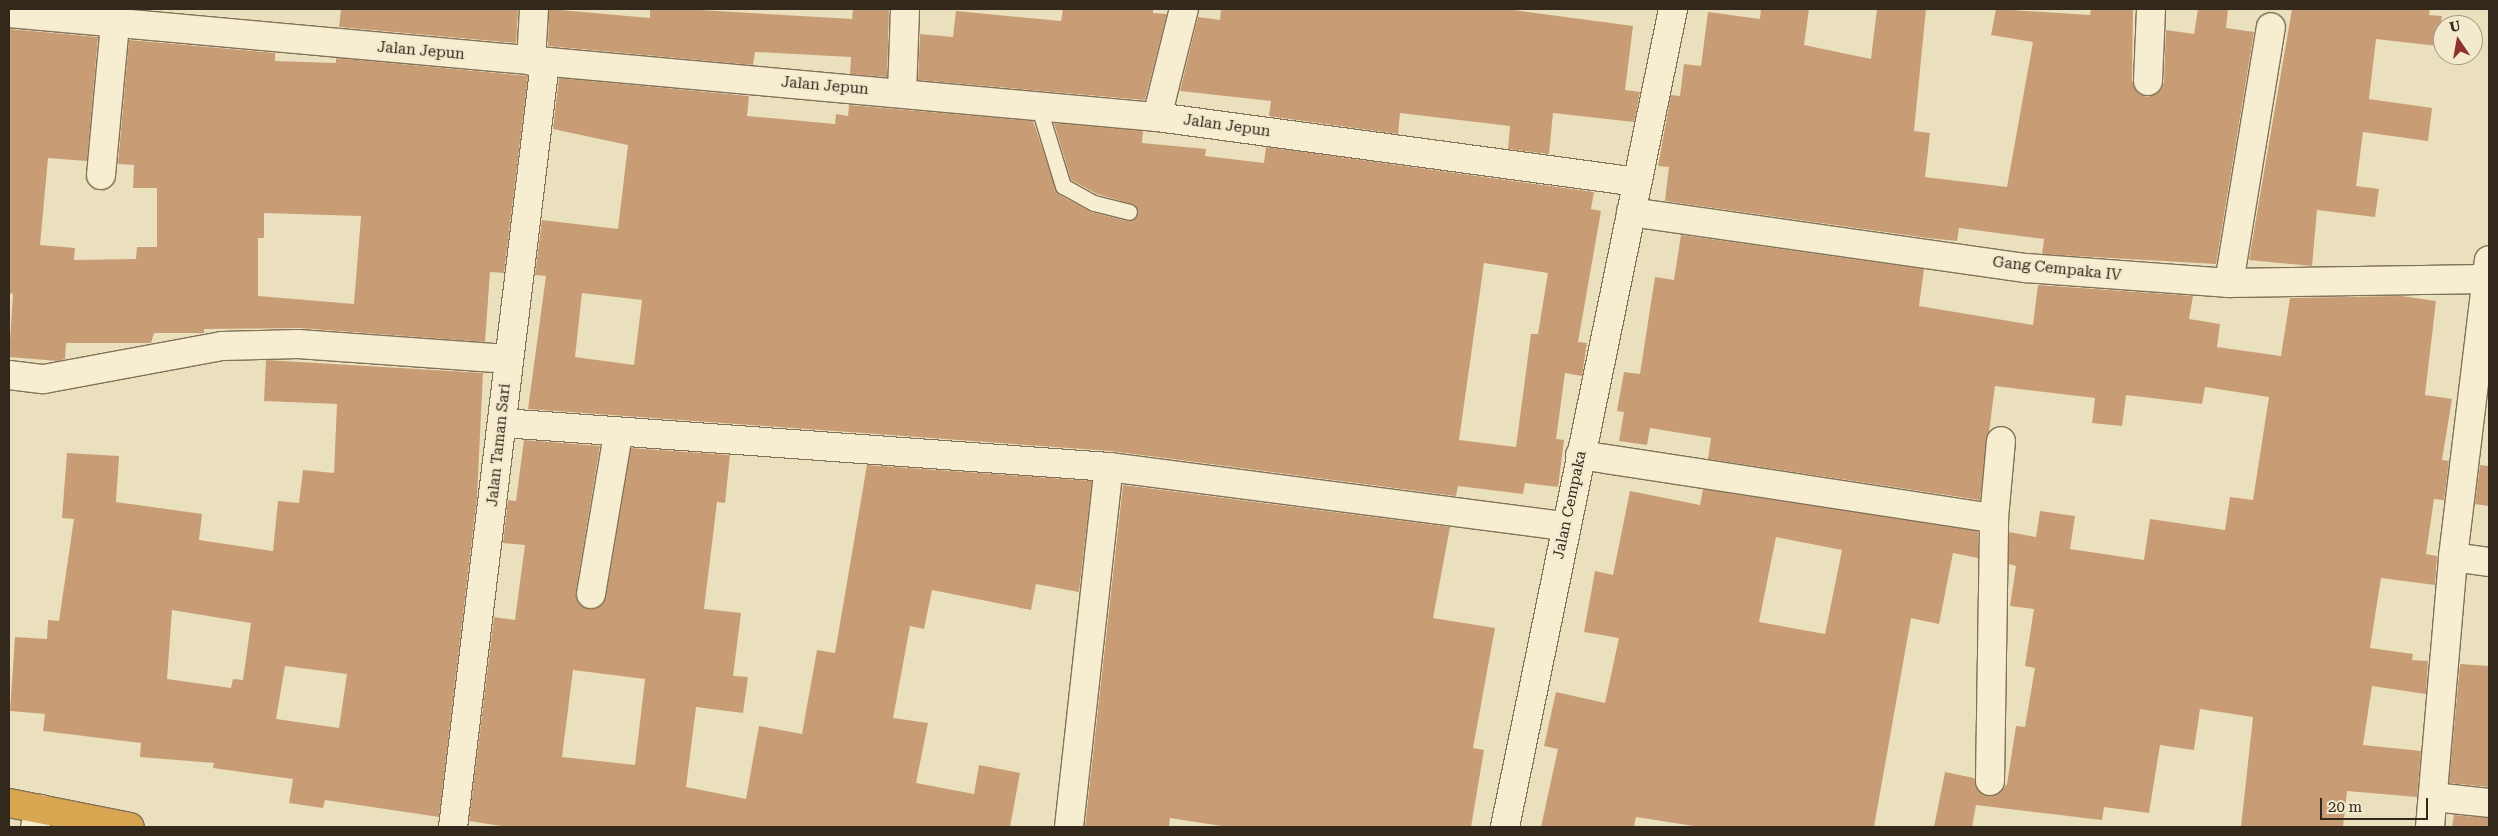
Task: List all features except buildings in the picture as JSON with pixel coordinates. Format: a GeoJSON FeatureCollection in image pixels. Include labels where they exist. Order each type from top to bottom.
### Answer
{"type":"FeatureCollection","features":[{"type":"Feature","properties":{"kind":"highway"},"geometry":{"type":"LineString","coordinates":[[9,803],[38,818],[130,827]]}},
{"type":"Feature","properties":{"kind":"street","name":"Jalan Taman Sari"},"geometry":{"type":"LineString","coordinates":[[453,827],[502,423],[538,61],[534,9]]}},
{"type":"Feature","properties":{"kind":"street"},"geometry":{"type":"LineString","coordinates":[[902,92],[905,9]]}},
{"type":"Feature","properties":{"kind":"street"},"geometry":{"type":"LineString","coordinates":[[1157,117],[1184,9]]}},
{"type":"Feature","properties":{"kind":"street","name":"Jalan Cempaka"},"geometry":{"type":"LineString","coordinates":[[1505,827],[1673,9]]}},
{"type":"Feature","properties":{"kind":"street"},"geometry":{"type":"LineString","coordinates":[[2148,81],[2151,9]]}},
{"type":"Feature","properties":{"kind":"street","name":"Jalan Jepun"},"geometry":{"type":"LineString","coordinates":[[9,13],[115,24],[902,92],[1039,108],[1157,117],[1638,182]]}},
{"type":"Feature","properties":{"kind":"street"},"geometry":{"type":"LineString","coordinates":[[101,175],[115,24]]}},
{"type":"Feature","properties":{"kind":"street"},"geometry":{"type":"LineString","coordinates":[[2229,283],[2271,27]]}},
{"type":"Feature","properties":{"kind":"street","name":"Gang Cempaka IV"},"geometry":{"type":"LineString","coordinates":[[1631,212],[2026,268],[2229,283],[2488,269]]}},
{"type":"Feature","properties":{"kind":"street"},"geometry":{"type":"LineString","coordinates":[[2430,827],[2452,557],[2488,269]]}},
{"type":"Feature","properties":{"kind":"street"},"geometry":{"type":"LineString","coordinates":[[9,375],[44,379],[222,346],[298,344],[508,359]]}},
{"type":"Feature","properties":{"kind":"street"},"geometry":{"type":"LineString","coordinates":[[502,423],[618,434],[1109,467],[1566,526]]}},
{"type":"Feature","properties":{"kind":"street"},"geometry":{"type":"LineString","coordinates":[[591,594],[618,434]]}},
{"type":"Feature","properties":{"kind":"street"},"geometry":{"type":"LineString","coordinates":[[1990,782],[1994,518],[2001,441]]}},
{"type":"Feature","properties":{"kind":"street"},"geometry":{"type":"LineString","coordinates":[[1580,455],[1994,518]]}},
{"type":"Feature","properties":{"kind":"street"},"geometry":{"type":"LineString","coordinates":[[1069,827],[1109,467]]}},
{"type":"Feature","properties":{"kind":"street"},"geometry":{"type":"LineString","coordinates":[[2452,557],[2489,562]]}},
{"type":"Feature","properties":{"kind":"street"},"geometry":{"type":"LineString","coordinates":[[2433,797],[2489,803]]}},
{"type":"Feature","properties":{"kind":"lane"},"geometry":{"type":"LineString","coordinates":[[1039,108],[1063,186],[1094,203],[1129,212]]}}]}
